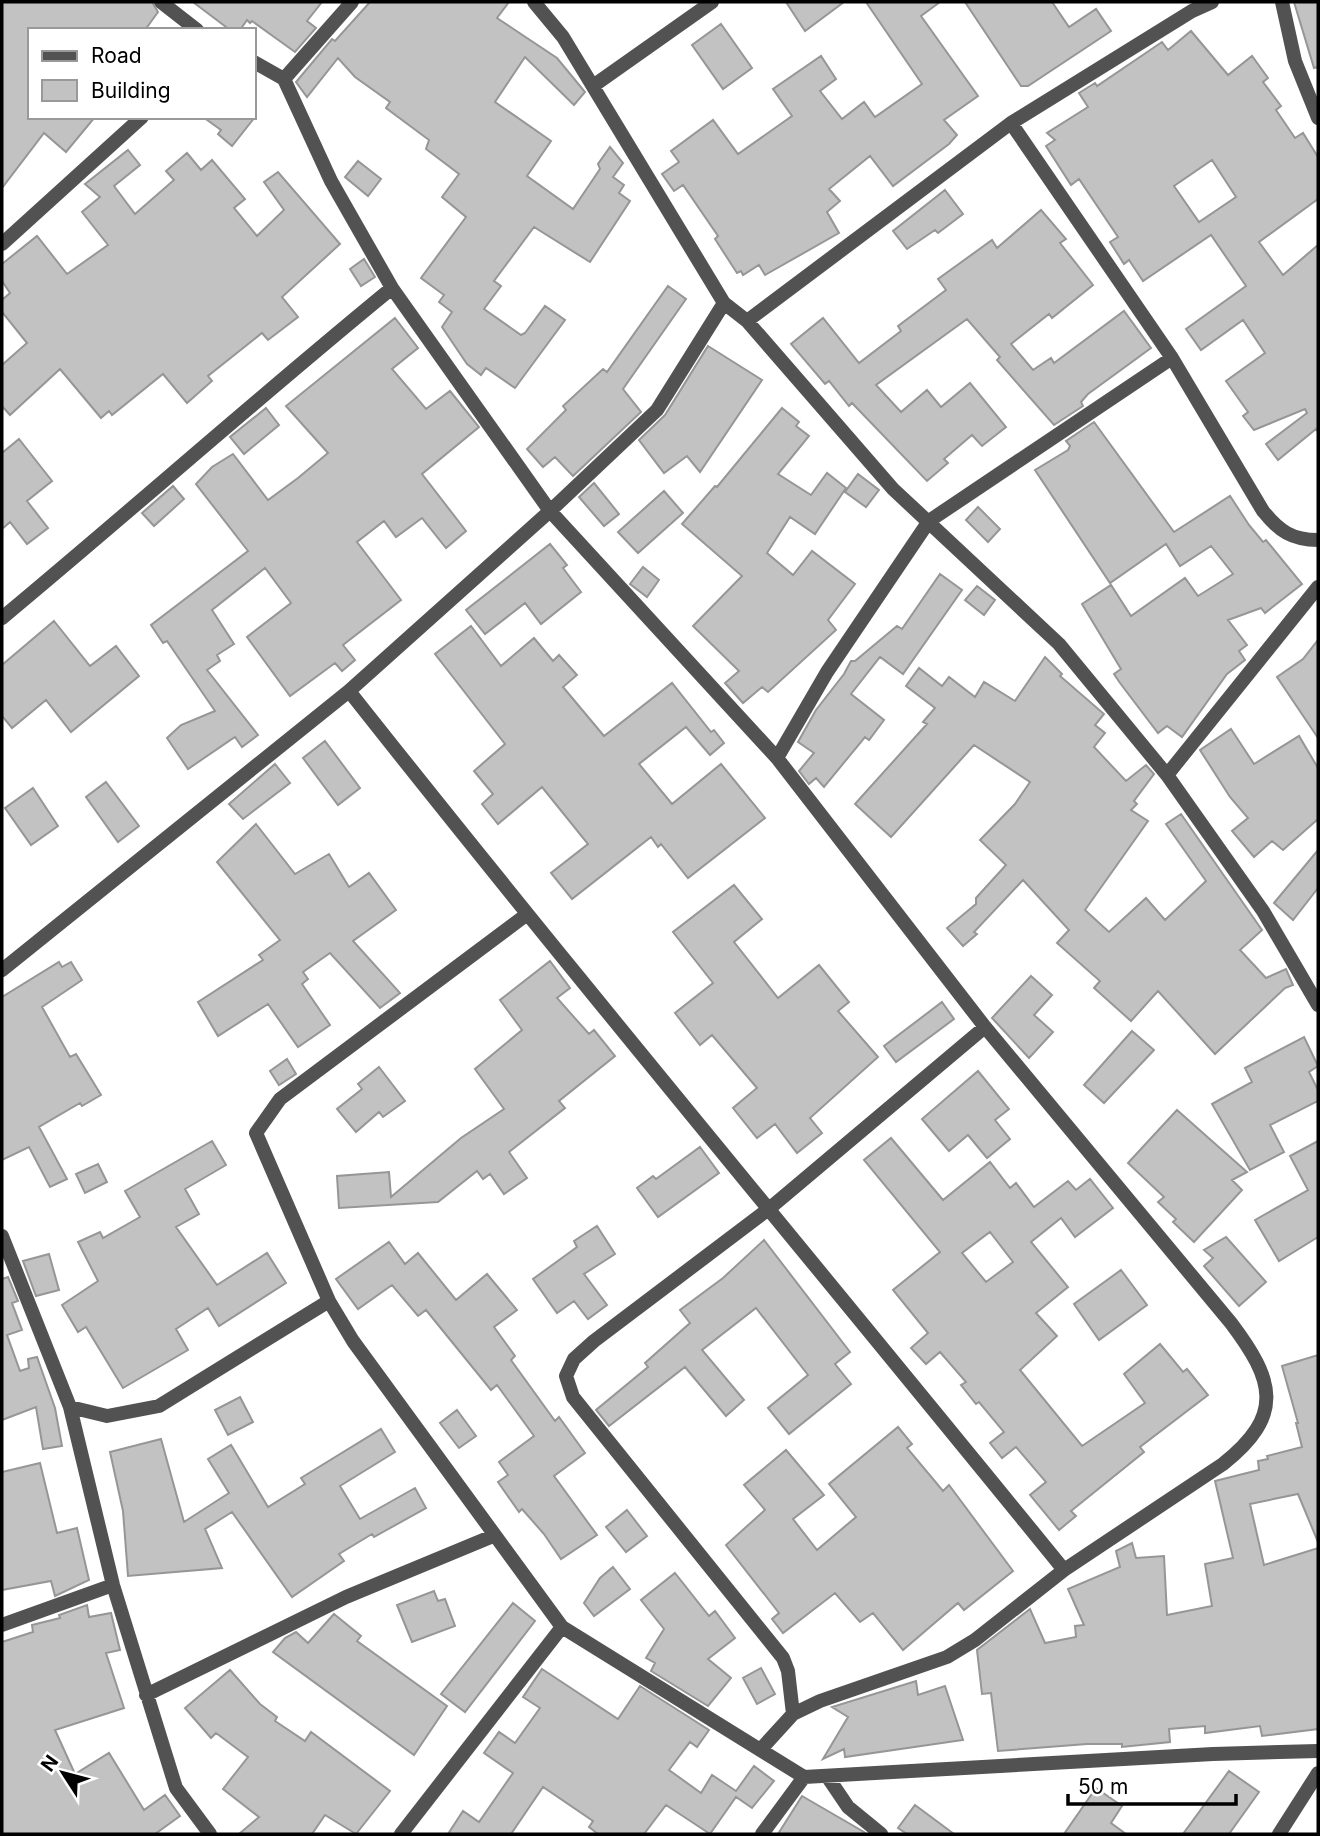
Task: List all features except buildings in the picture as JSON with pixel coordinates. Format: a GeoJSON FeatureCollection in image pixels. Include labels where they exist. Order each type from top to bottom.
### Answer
{"type":"FeatureCollection","features":[{"type":"Feature","properties":{"kind":"street"},"geometry":{"type":"LineString","coordinates":[[161,2],[194,28]]}},
{"type":"Feature","properties":{"kind":"street"},"geometry":{"type":"LineString","coordinates":[[285,79],[352,2]]}},
{"type":"Feature","properties":{"kind":"street"},"geometry":{"type":"LineString","coordinates":[[534,2],[563,37],[724,303],[747,321],[893,489],[1059,644],[1167,775],[1263,911],[1318,1005]]}},
{"type":"Feature","properties":{"kind":"street"},"geometry":{"type":"LineString","coordinates":[[593,86],[712,2]]}},
{"type":"Feature","properties":{"kind":"street"},"geometry":{"type":"LineString","coordinates":[[747,321],[1011,123],[1192,11],[1212,2]]}},
{"type":"Feature","properties":{"kind":"street"},"geometry":{"type":"LineString","coordinates":[[1282,2],[1295,61],[1318,118]]}},
{"type":"Feature","properties":{"kind":"street"},"geometry":{"type":"LineString","coordinates":[[256,63],[285,79],[331,181],[392,288],[550,511],[777,758],[985,1027],[1231,1323],[1255,1355],[1268,1389],[1263,1420],[1248,1444],[1063,1570],[975,1640],[947,1657],[820,1701],[793,1714],[762,1748]]}},
{"type":"Feature","properties":{"kind":"street"},"geometry":{"type":"LineString","coordinates":[[4,240],[140,119]]}},
{"type":"Feature","properties":{"kind":"street"},"geometry":{"type":"LineString","coordinates":[[1011,123],[1172,358],[1263,511],[1278,529],[1299,540],[1318,540]]}},
{"type":"Feature","properties":{"kind":"street"},"geometry":{"type":"LineString","coordinates":[[2,618],[117,522],[234,417],[392,288]]}},
{"type":"Feature","properties":{"kind":"street"},"geometry":{"type":"LineString","coordinates":[[2,970],[349,691],[550,511],[657,410],[724,303]]}},
{"type":"Feature","properties":{"kind":"street"},"geometry":{"type":"LineString","coordinates":[[777,758],[827,672],[929,521],[1172,358]]}},
{"type":"Feature","properties":{"kind":"street"},"geometry":{"type":"LineString","coordinates":[[1167,775],[1318,587]]}},
{"type":"Feature","properties":{"kind":"street"},"geometry":{"type":"LineString","coordinates":[[349,691],[526,915],[770,1208],[1063,1570]]}},
{"type":"Feature","properties":{"kind":"street"},"geometry":{"type":"LineString","coordinates":[[526,915],[280,1099],[256,1133],[329,1301],[353,1341],[562,1628],[762,1748],[804,1777],[1213,1754],[1318,1751]]}},
{"type":"Feature","properties":{"kind":"street"},"geometry":{"type":"LineString","coordinates":[[793,1714],[788,1671],[783,1658],[573,1397],[566,1376],[574,1359],[594,1340],[770,1208],[985,1027]]}},
{"type":"Feature","properties":{"kind":"street"},"geometry":{"type":"LineString","coordinates":[[2,1236],[70,1407],[114,1585],[176,1788],[210,1834]]}},
{"type":"Feature","properties":{"kind":"street"},"geometry":{"type":"LineString","coordinates":[[70,1407],[107,1416],[159,1406],[329,1301]]}},
{"type":"Feature","properties":{"kind":"street"},"geometry":{"type":"LineString","coordinates":[[146,1695],[346,1597],[493,1536]]}},
{"type":"Feature","properties":{"kind":"street"},"geometry":{"type":"LineString","coordinates":[[2,1625],[114,1585]]}},
{"type":"Feature","properties":{"kind":"street"},"geometry":{"type":"LineString","coordinates":[[401,1834],[562,1628]]}},
{"type":"Feature","properties":{"kind":"street"},"geometry":{"type":"LineString","coordinates":[[1279,1834],[1318,1773]]}},
{"type":"Feature","properties":{"kind":"street"},"geometry":{"type":"LineString","coordinates":[[827,1776],[848,1807],[881,1834]]}},
{"type":"Feature","properties":{"kind":"street"},"geometry":{"type":"LineString","coordinates":[[762,1834],[804,1777]]}}]}
